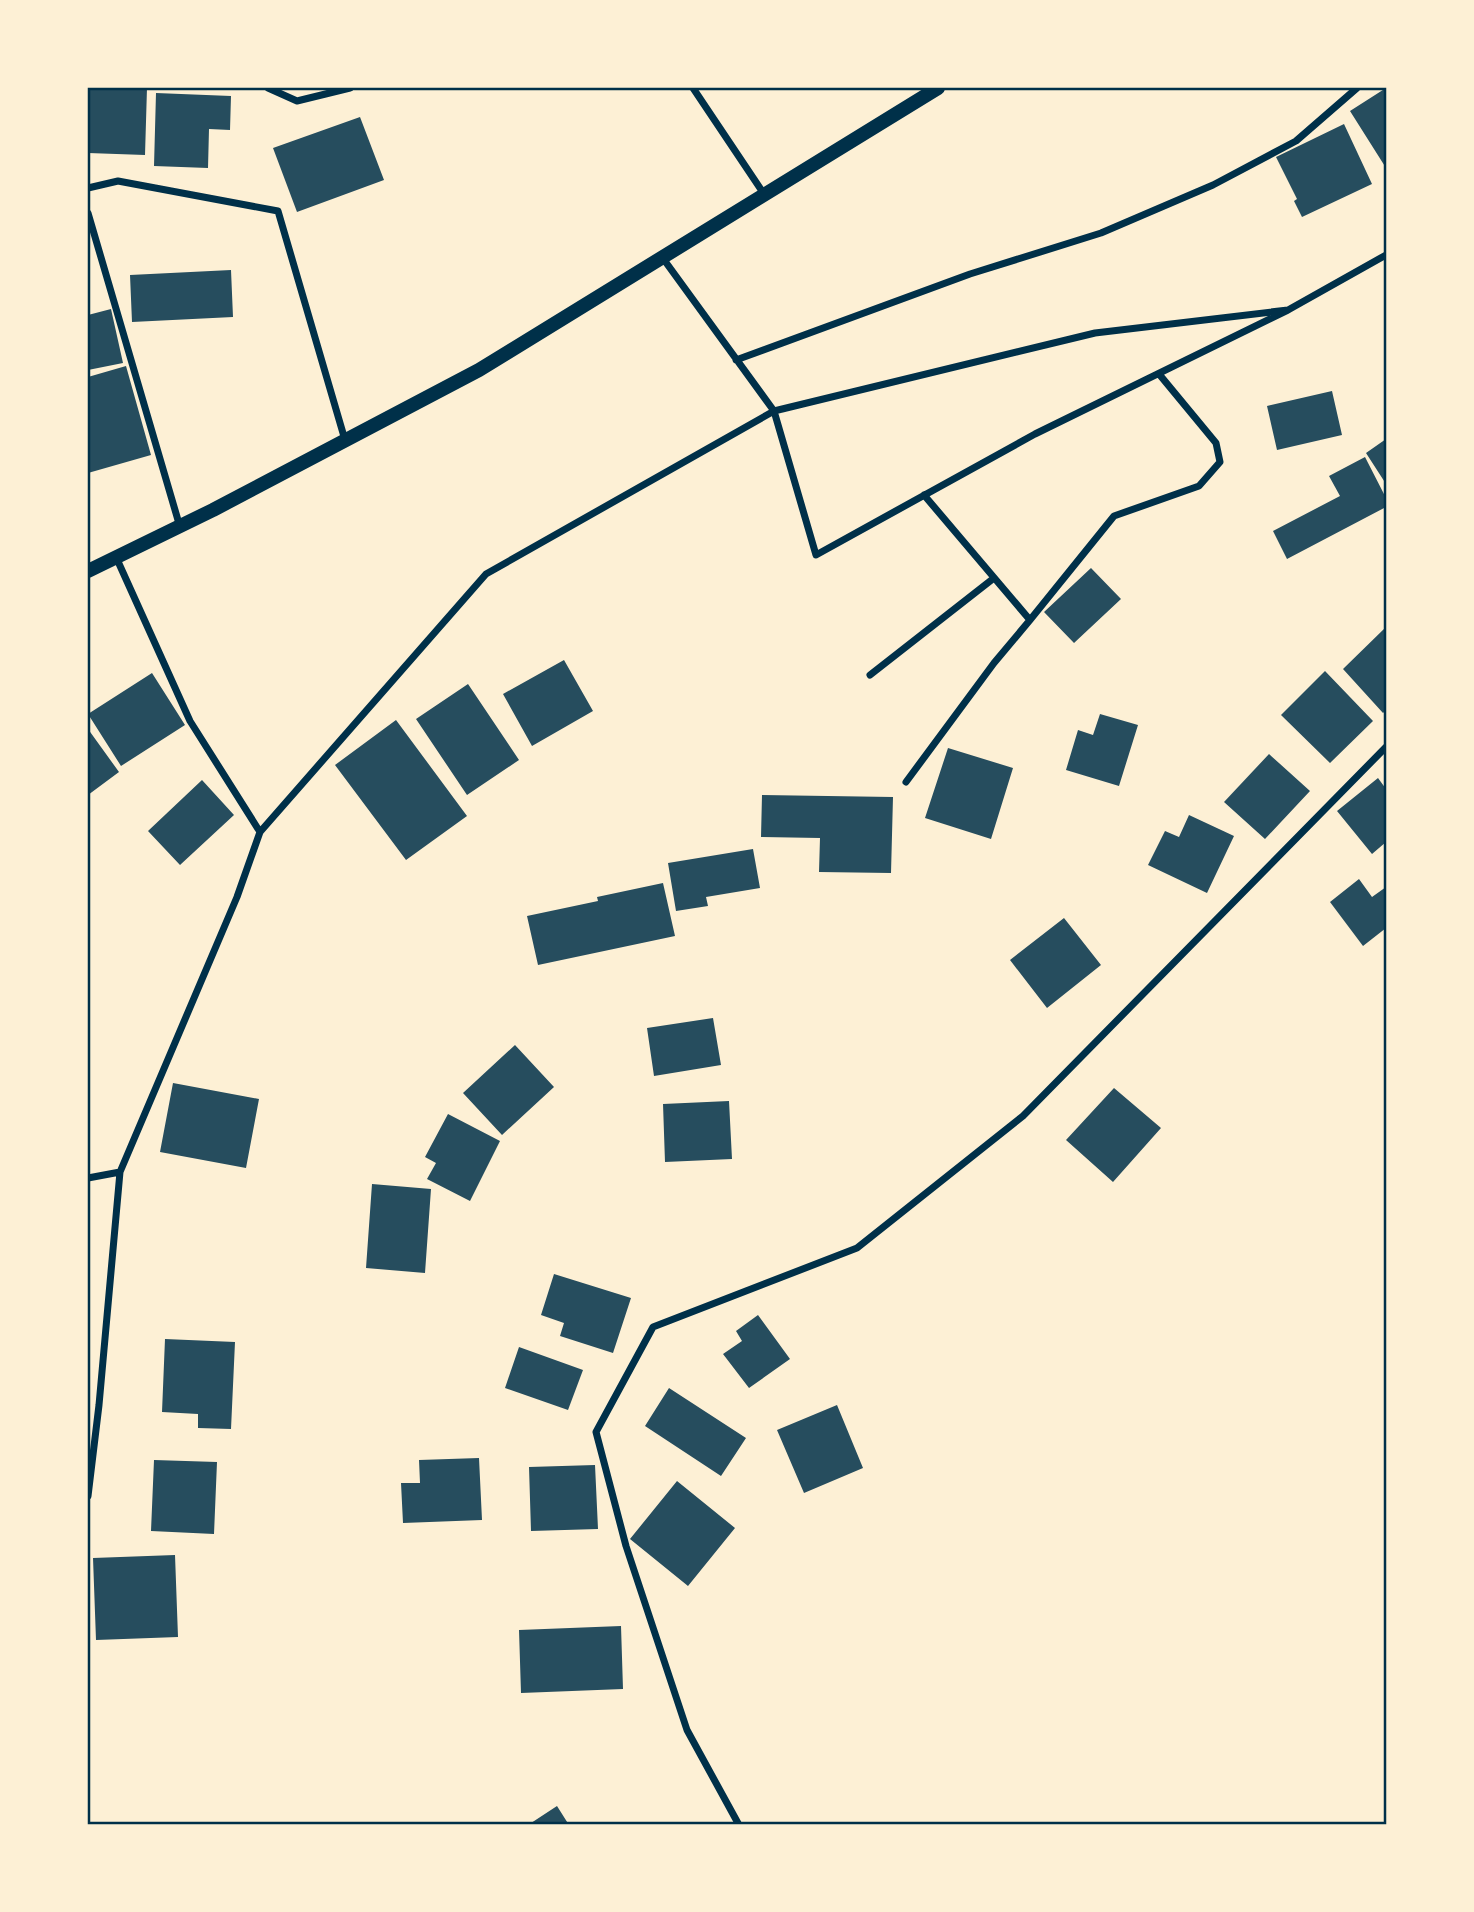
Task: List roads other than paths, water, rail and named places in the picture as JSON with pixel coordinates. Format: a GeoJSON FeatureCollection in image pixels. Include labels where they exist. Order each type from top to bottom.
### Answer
{"type":"FeatureCollection","features":[{"type":"Feature","properties":{"kind":"main road"},"geometry":{"type":"LineString","coordinates":[[88,571],[180,527],[478,370],[938,88]]}},
{"type":"Feature","properties":{"kind":"street"},"geometry":{"type":"LineString","coordinates":[[268,88],[296,101],[350,88]]}},
{"type":"Feature","properties":{"kind":"street"},"geometry":{"type":"LineString","coordinates":[[693,88],[764,194]]}},
{"type":"Feature","properties":{"kind":"street"},"geometry":{"type":"LineString","coordinates":[[736,360],[970,274],[1101,233],[1213,185],[1296,141],[1357,88]]}},
{"type":"Feature","properties":{"kind":"street"},"geometry":{"type":"LineString","coordinates":[[88,188],[118,181],[278,211],[345,440]]}},
{"type":"Feature","properties":{"kind":"street"},"geometry":{"type":"LineString","coordinates":[[88,213],[180,527]]}},
{"type":"Feature","properties":{"kind":"street"},"geometry":{"type":"LineString","coordinates":[[662,257],[774,411],[816,555],[1035,434],[1288,310],[1387,255]]}},
{"type":"Feature","properties":{"kind":"street"},"geometry":{"type":"LineString","coordinates":[[88,1496],[120,1172],[237,897],[260,832],[486,574],[774,411],[1095,333],[1288,310]]}},
{"type":"Feature","properties":{"kind":"street"},"geometry":{"type":"LineString","coordinates":[[906,782],[994,663],[1114,516],[1199,486],[1220,463],[1216,443],[1159,374]]}},
{"type":"Feature","properties":{"kind":"street"},"geometry":{"type":"LineString","coordinates":[[924,495],[1030,620]]}},
{"type":"Feature","properties":{"kind":"street"},"geometry":{"type":"LineString","coordinates":[[116,558],[190,721],[260,832]]}},
{"type":"Feature","properties":{"kind":"street"},"geometry":{"type":"LineString","coordinates":[[870,675],[994,578]]}},
{"type":"Feature","properties":{"kind":"street"},"geometry":{"type":"LineString","coordinates":[[739,1825],[687,1730],[626,1546],[596,1432],[653,1327],[857,1248],[1023,1116],[1387,747]]}},
{"type":"Feature","properties":{"kind":"street"},"geometry":{"type":"LineString","coordinates":[[88,1178],[120,1172]]}}]}
